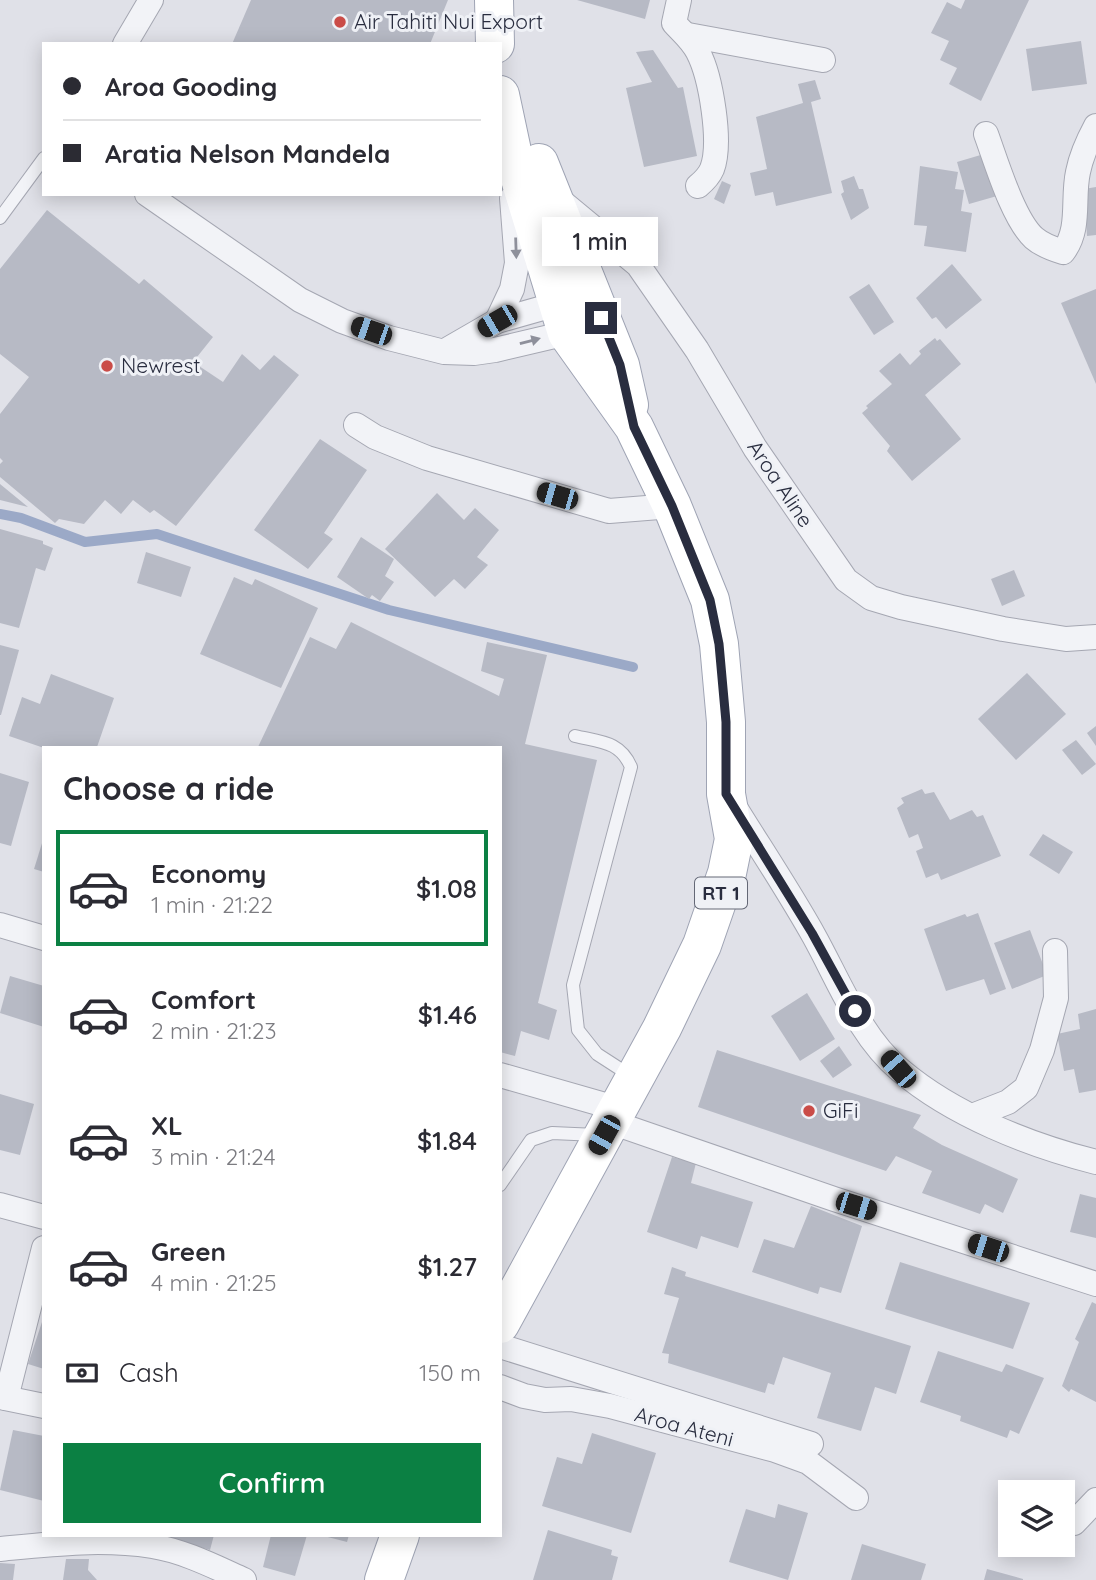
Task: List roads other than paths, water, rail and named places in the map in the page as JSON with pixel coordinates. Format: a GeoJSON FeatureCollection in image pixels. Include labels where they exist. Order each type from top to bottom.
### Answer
{"type":"FeatureCollection","features":[{"type":"Feature","properties":{"kind":"main road"},"geometry":{"type":"LineString","coordinates":[[494,0],[495,42]]}},
{"type":"Feature","properties":{"kind":"main road","name":"RT 1"},"geometry":{"type":"LineString","coordinates":[[502,83],[532,142],[620,365],[634,427]]}},
{"type":"Feature","properties":{"kind":"main road","name":"RT 1"},"geometry":{"type":"LineString","coordinates":[[502,104],[513,156],[562,318],[634,427],[672,506],[710,600],[719,644],[726,722],[726,794],[734,839],[727,873],[702,945],[662,1028],[502,1325]]}},
{"type":"Feature","properties":{"kind":"main road"},"geometry":{"type":"LineString","coordinates":[[562,318],[611,343]]}},
{"type":"Feature","properties":{"kind":"main road"},"geometry":{"type":"LineString","coordinates":[[384,1580],[399,1537]]}},
{"type":"Feature","properties":{"kind":"street"},"geometry":{"type":"LineString","coordinates":[[126,42],[151,0]]}},
{"type":"Feature","properties":{"kind":"street"},"geometry":{"type":"LineString","coordinates":[[679,0],[674,23],[688,35],[707,72],[713,103],[716,155],[708,176],[698,186]]}},
{"type":"Feature","properties":{"kind":"street"},"geometry":{"type":"LineString","coordinates":[[688,35],[823,60]]}},
{"type":"Feature","properties":{"kind":"street"},"geometry":{"type":"LineString","coordinates":[[986,134],[1019,217],[1033,237],[1063,252],[1070,240],[1076,211],[1077,173],[1096,126]]}},
{"type":"Feature","properties":{"kind":"street"},"geometry":{"type":"LineString","coordinates":[[497,321],[512,289],[516,263],[511,184],[513,156]]}},
{"type":"Feature","properties":{"kind":"street","name":"Aroa Aline"},"geometry":{"type":"LineString","coordinates":[[550,192],[638,265],[697,349],[755,448],[846,580],[871,598],[901,607],[1066,639],[1096,637]]}},
{"type":"Feature","properties":{"kind":"street"},"geometry":{"type":"LineString","coordinates":[[150,196],[300,300],[342,321],[389,338],[444,352],[495,351],[562,318]]}},
{"type":"Feature","properties":{"kind":"street"},"geometry":{"type":"LineString","coordinates":[[444,352],[497,321],[562,318]]}},
{"type":"Feature","properties":{"kind":"street"},"geometry":{"type":"LineString","coordinates":[[356,425],[375,437],[427,458],[609,510],[672,506]]}},
{"type":"Feature","properties":{"kind":"street"},"geometry":{"type":"LineString","coordinates":[[726,794],[812,933],[868,1034],[898,1069],[972,1116],[1020,1139],[1096,1162]]}},
{"type":"Feature","properties":{"kind":"street"},"geometry":{"type":"LineString","coordinates":[[0,925],[42,937]]}},
{"type":"Feature","properties":{"kind":"street"},"geometry":{"type":"LineString","coordinates":[[972,1116],[1008,1101],[1026,1088],[1042,1050],[1056,998],[1055,951]]}},
{"type":"Feature","properties":{"kind":"street"},"geometry":{"type":"LineString","coordinates":[[502,1076],[617,1111],[834,1199],[1096,1284]]}},
{"type":"Feature","properties":{"kind":"street"},"geometry":{"type":"LineString","coordinates":[[0,1205],[42,1216]]}},
{"type":"Feature","properties":{"kind":"street"},"geometry":{"type":"LineString","coordinates":[[42,1255],[3,1397],[42,1406]]}},
{"type":"Feature","properties":{"kind":"street"},"geometry":{"type":"LineString","coordinates":[[502,1325],[811,1444]]}},
{"type":"Feature","properties":{"kind":"street","name":"Aroa Ateni"},"geometry":{"type":"LineString","coordinates":[[502,1388],[545,1400],[572,1399],[610,1406],[775,1450],[808,1462],[856,1498]]}},
{"type":"Feature","properties":{"kind":"street"},"geometry":{"type":"LineString","coordinates":[[1075,1522],[1096,1500]]}},
{"type":"Feature","properties":{"kind":"street"},"geometry":{"type":"LineString","coordinates":[[0,1549],[92,1541],[153,1546],[203,1561],[244,1580]]}},
{"type":"Feature","properties":{"kind":"lane"},"geometry":{"type":"LineString","coordinates":[[0,218],[42,161]]}},
{"type":"Feature","properties":{"kind":"lane"},"geometry":{"type":"LineString","coordinates":[[502,1182],[531,1140],[617,1111],[597,1054],[578,1030],[573,985],[631,767],[625,753],[615,746],[575,736]]}},
{"type":"Feature","properties":{"kind":"waterway"},"geometry":{"type":"LineString","coordinates":[[0,514],[21,518],[85,542],[157,534],[389,610],[633,667]]}},
{"type":"Feature","properties":{"kind":"place","name":"Air Tahiti Nui Export"},"geometry":{"type":"Point","coordinates":[340,22]}},
{"type":"Feature","properties":{"kind":"place","name":"Newrest"},"geometry":{"type":"Point","coordinates":[107,366]}},
{"type":"Feature","properties":{"kind":"place","name":"GiFi"},"geometry":{"type":"Point","coordinates":[809,1111]}}]}
